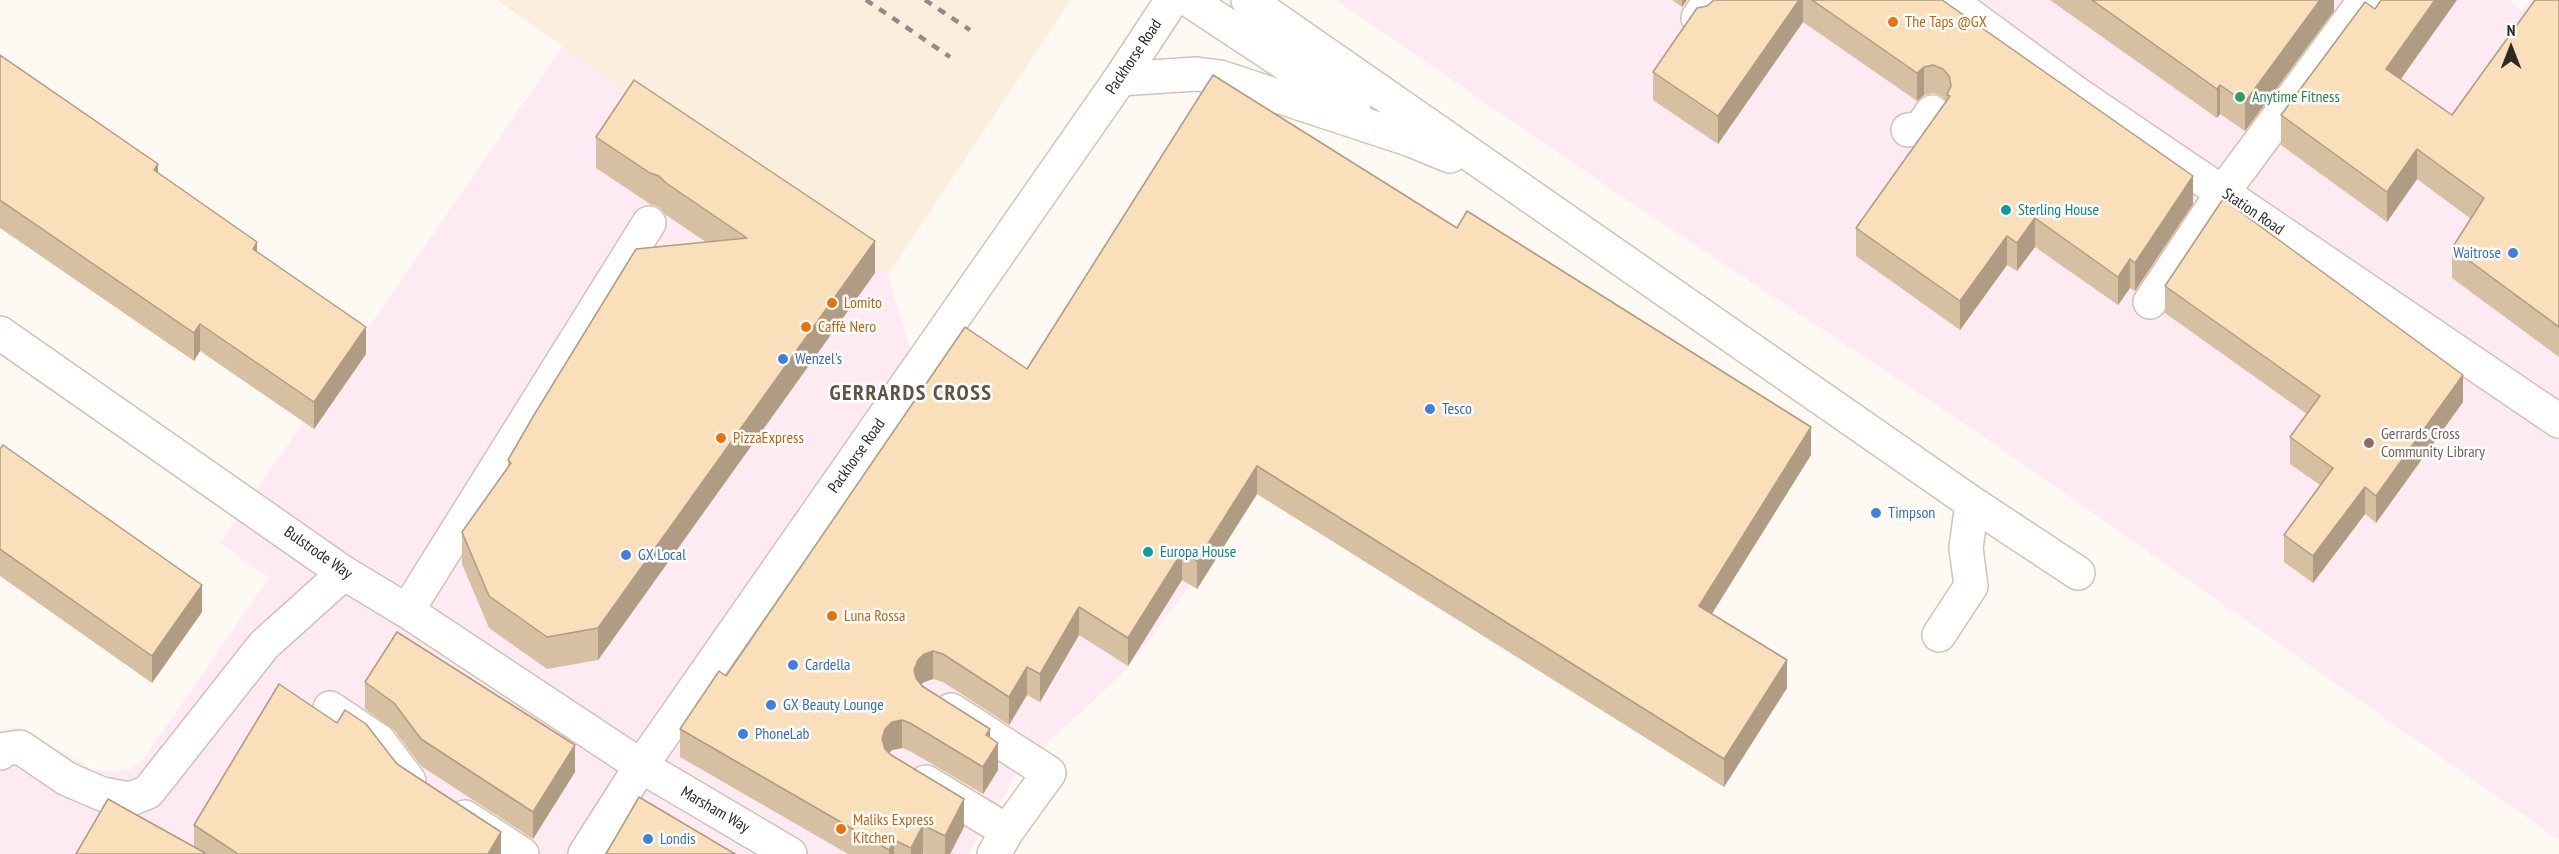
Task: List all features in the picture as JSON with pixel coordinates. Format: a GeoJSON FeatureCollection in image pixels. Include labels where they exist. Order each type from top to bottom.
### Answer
{"type":"FeatureCollection","features":[{"type":"Feature","properties":{"kind":"street","name":"Packhorse Road"},"geometry":{"type":"LineString","coordinates":[[585,854],[640,766],[1120,79],[1172,0]]}},
{"type":"Feature","properties":{"kind":"street"},"geometry":{"type":"LineString","coordinates":[[1189,0],[1351,107],[1411,140]]}},
{"type":"Feature","properties":{"kind":"street"},"geometry":{"type":"LineString","coordinates":[[1248,0],[1972,503],[2078,573]]}},
{"type":"Feature","properties":{"kind":"street","name":"Station Road"},"geometry":{"type":"LineString","coordinates":[[1949,0],[1982,40],[2080,96],[2559,421]]}},
{"type":"Feature","properties":{"kind":"street"},"geometry":{"type":"LineString","coordinates":[[2150,302],[2223,192],[2366,0]]}},
{"type":"Feature","properties":{"kind":"street"},"geometry":{"type":"LineString","coordinates":[[1120,79],[1196,74],[1220,77],[1411,140],[1504,178]]}},
{"type":"Feature","properties":{"kind":"street"},"geometry":{"type":"LineString","coordinates":[[407,611],[649,223]]}},
{"type":"Feature","properties":{"kind":"street","name":"Bulstrode Way"},"geometry":{"type":"LineString","coordinates":[[0,333],[344,573],[407,611],[640,766]]}},
{"type":"Feature","properties":{"kind":"street"},"geometry":{"type":"LineString","coordinates":[[1939,635],[1971,586],[1966,548],[1972,503]]}},
{"type":"Feature","properties":{"kind":"street"},"geometry":{"type":"LineString","coordinates":[[0,753],[6,749],[20,747],[67,779],[102,794],[130,799],[148,792],[264,645],[344,573]]}},
{"type":"Feature","properties":{"kind":"street"},"geometry":{"type":"LineString","coordinates":[[901,767],[1001,842],[1049,773],[933,698]]}},
{"type":"Feature","properties":{"kind":"street"},"geometry":{"type":"LineString","coordinates":[[330,708],[379,741],[408,780],[522,854]]}},
{"type":"Feature","properties":{"kind":"street","name":"Marsham Way"},"geometry":{"type":"LineString","coordinates":[[640,766],[790,854]]}},
{"type":"Feature","properties":{"kind":"shaded area"},"geometry":{"type":"Polygon","coordinates":[[[497,0],[1071,0],[888,275],[497,0]]]}},
{"type":"Feature","properties":{"kind":"shaded area"},"geometry":{"type":"Polygon","coordinates":[[[1336,0],[2507,0],[2522,11],[2529,0],[2559,0],[2559,840],[1986,438],[1614,191],[1336,0]]]}},
{"type":"Feature","properties":{"kind":"shaded area"},"geometry":{"type":"Polygon","coordinates":[[[563,46],[888,275],[910,348],[978,337],[1241,518],[1125,671],[1022,766],[968,854],[0,854],[0,730],[18,727],[94,770],[131,769],[143,760],[269,578],[220,543],[563,46]]]}},
{"type":"Feature","properties":{"kind":"building"},"geometry":{"type":"Polygon","coordinates":[[[1714,0],[1799,0],[1718,116],[1653,72],[1697,8],[1707,6],[1714,0]]]}},
{"type":"Feature","properties":{"kind":"building","name":"Sterling House"},"geometry":{"type":"Polygon","coordinates":[[[1812,0],[1942,0],[2193,176],[2135,263],[2130,259],[2118,277],[2035,218],[2017,243],[2007,236],[1960,301],[1856,228],[1950,96],[1947,95],[1951,86],[1949,76],[1943,69],[1933,65],[1924,67],[1917,73],[1812,0]]]}},
{"type":"Feature","properties":{"kind":"building"},"geometry":{"type":"Polygon","coordinates":[[[2092,0],[2320,0],[2245,102],[2220,85],[2217,89],[2092,0]]]}},
{"type":"Feature","properties":{"kind":"building"},"geometry":{"type":"Polygon","coordinates":[[[2381,0],[2435,0],[2386,69],[2452,115],[2535,0],[2559,0],[2559,327],[2452,248],[2484,198],[2417,149],[2387,192],[2281,115],[2365,2],[2375,9],[2381,0]]]}},
{"type":"Feature","properties":{"kind":"building"},"geometry":{"type":"Polygon","coordinates":[[[0,55],[158,164],[154,170],[257,242],[253,249],[366,327],[314,402],[200,324],[194,333],[0,200],[0,55]]]}},
{"type":"Feature","properties":{"kind":"building"},"geometry":{"type":"Polygon","coordinates":[[[1213,75],[1457,228],[1467,211],[1811,427],[1699,606],[1787,660],[1724,759],[1257,466],[1197,561],[1182,552],[1128,638],[1079,607],[1040,674],[1027,667],[1009,697],[943,654],[933,651],[924,654],[918,660],[914,670],[922,686],[990,729],[986,735],[998,743],[983,767],[910,723],[902,720],[892,722],[885,729],[882,739],[885,749],[891,755],[964,799],[945,836],[923,825],[911,848],[894,840],[889,850],[680,729],[719,671],[726,676],[965,327],[1027,369],[1213,75]]]}},
{"type":"Feature","properties":{"kind":"building"},"geometry":{"type":"Polygon","coordinates":[[[634,80],[875,241],[598,628],[547,637],[489,596],[462,532],[511,463],[508,460],[534,415],[636,249],[747,238],[659,176],[650,173],[596,137],[634,80]]]}},
{"type":"Feature","properties":{"kind":"building"},"geometry":{"type":"Polygon","coordinates":[[[2223,199],[2463,375],[2376,496],[2365,487],[2313,556],[2284,535],[2333,468],[2290,437],[2320,396],[2165,286],[2223,199]]]}},
{"type":"Feature","properties":{"kind":"building"},"geometry":{"type":"Polygon","coordinates":[[[3,445],[202,585],[152,656],[0,549],[0,449],[3,445]]]}},
{"type":"Feature","properties":{"kind":"building"},"geometry":{"type":"Polygon","coordinates":[[[397,632],[575,745],[533,812],[421,739],[394,703],[365,682],[397,632]]]}},
{"type":"Feature","properties":{"kind":"building"},"geometry":{"type":"Polygon","coordinates":[[[279,684],[337,723],[345,710],[366,724],[397,764],[501,832],[488,854],[238,854],[194,825],[279,684]]]}},
{"type":"Feature","properties":{"kind":"building"},"geometry":{"type":"Polygon","coordinates":[[[639,797],[735,854],[606,854],[639,797]]]}},
{"type":"Feature","properties":{"kind":"building"},"geometry":{"type":"Polygon","coordinates":[[[108,799],[205,853],[205,854],[76,854],[108,799]]]}},
{"type":"Feature","properties":{"kind":"railway"},"geometry":{"type":"LineString","coordinates":[[866,0],[950,57]]}},
{"type":"Feature","properties":{"kind":"railway"},"geometry":{"type":"LineString","coordinates":[[925,0],[970,30]]}},
{"type":"Feature","properties":{"kind":"place","name":"The Taps @GX"},"geometry":{"type":"Point","coordinates":[1893,22]}},
{"type":"Feature","properties":{"kind":"place","name":"Anytime Fitness"},"geometry":{"type":"Point","coordinates":[2240,97]}},
{"type":"Feature","properties":{"kind":"place","name":"Sterling House"},"geometry":{"type":"Point","coordinates":[2006,210]}},
{"type":"Feature","properties":{"kind":"place","name":"Waitrose"},"geometry":{"type":"Point","coordinates":[2513,253]}},
{"type":"Feature","properties":{"kind":"place","name":"Lomito"},"geometry":{"type":"Point","coordinates":[832,303]}},
{"type":"Feature","properties":{"kind":"place","name":"Caffè Nero"},"geometry":{"type":"Point","coordinates":[806,327]}},
{"type":"Feature","properties":{"kind":"place","name":"Wenzel's"},"geometry":{"type":"Point","coordinates":[783,359]}},
{"type":"Feature","properties":{"kind":"place","name":"Tesco"},"geometry":{"type":"Point","coordinates":[1430,409]}},
{"type":"Feature","properties":{"kind":"place","name":"PizzaExpress"},"geometry":{"type":"Point","coordinates":[721,438]}},
{"type":"Feature","properties":{"kind":"place","name":"Gerrards Cross Community Library"},"geometry":{"type":"Point","coordinates":[2369,443]}},
{"type":"Feature","properties":{"kind":"place","name":"Timpson"},"geometry":{"type":"Point","coordinates":[1876,513]}},
{"type":"Feature","properties":{"kind":"place","name":"Europa House"},"geometry":{"type":"Point","coordinates":[1148,552]}},
{"type":"Feature","properties":{"kind":"place","name":"GX Local"},"geometry":{"type":"Point","coordinates":[626,555]}},
{"type":"Feature","properties":{"kind":"place","name":"Luna Rossa"},"geometry":{"type":"Point","coordinates":[832,616]}},
{"type":"Feature","properties":{"kind":"place","name":"Cardella"},"geometry":{"type":"Point","coordinates":[793,665]}},
{"type":"Feature","properties":{"kind":"place","name":"GX Beauty Lounge"},"geometry":{"type":"Point","coordinates":[771,705]}},
{"type":"Feature","properties":{"kind":"place","name":"PhoneLab"},"geometry":{"type":"Point","coordinates":[743,734]}},
{"type":"Feature","properties":{"kind":"place","name":"Maliks Express Kitchen"},"geometry":{"type":"Point","coordinates":[841,829]}},
{"type":"Feature","properties":{"kind":"place","name":"Londis"},"geometry":{"type":"Point","coordinates":[648,839]}},
{"type":"Feature","properties":{"kind":"district","name":"GERRARDS CROSS"},"geometry":{"type":"Point","coordinates":[911,394]}}]}
